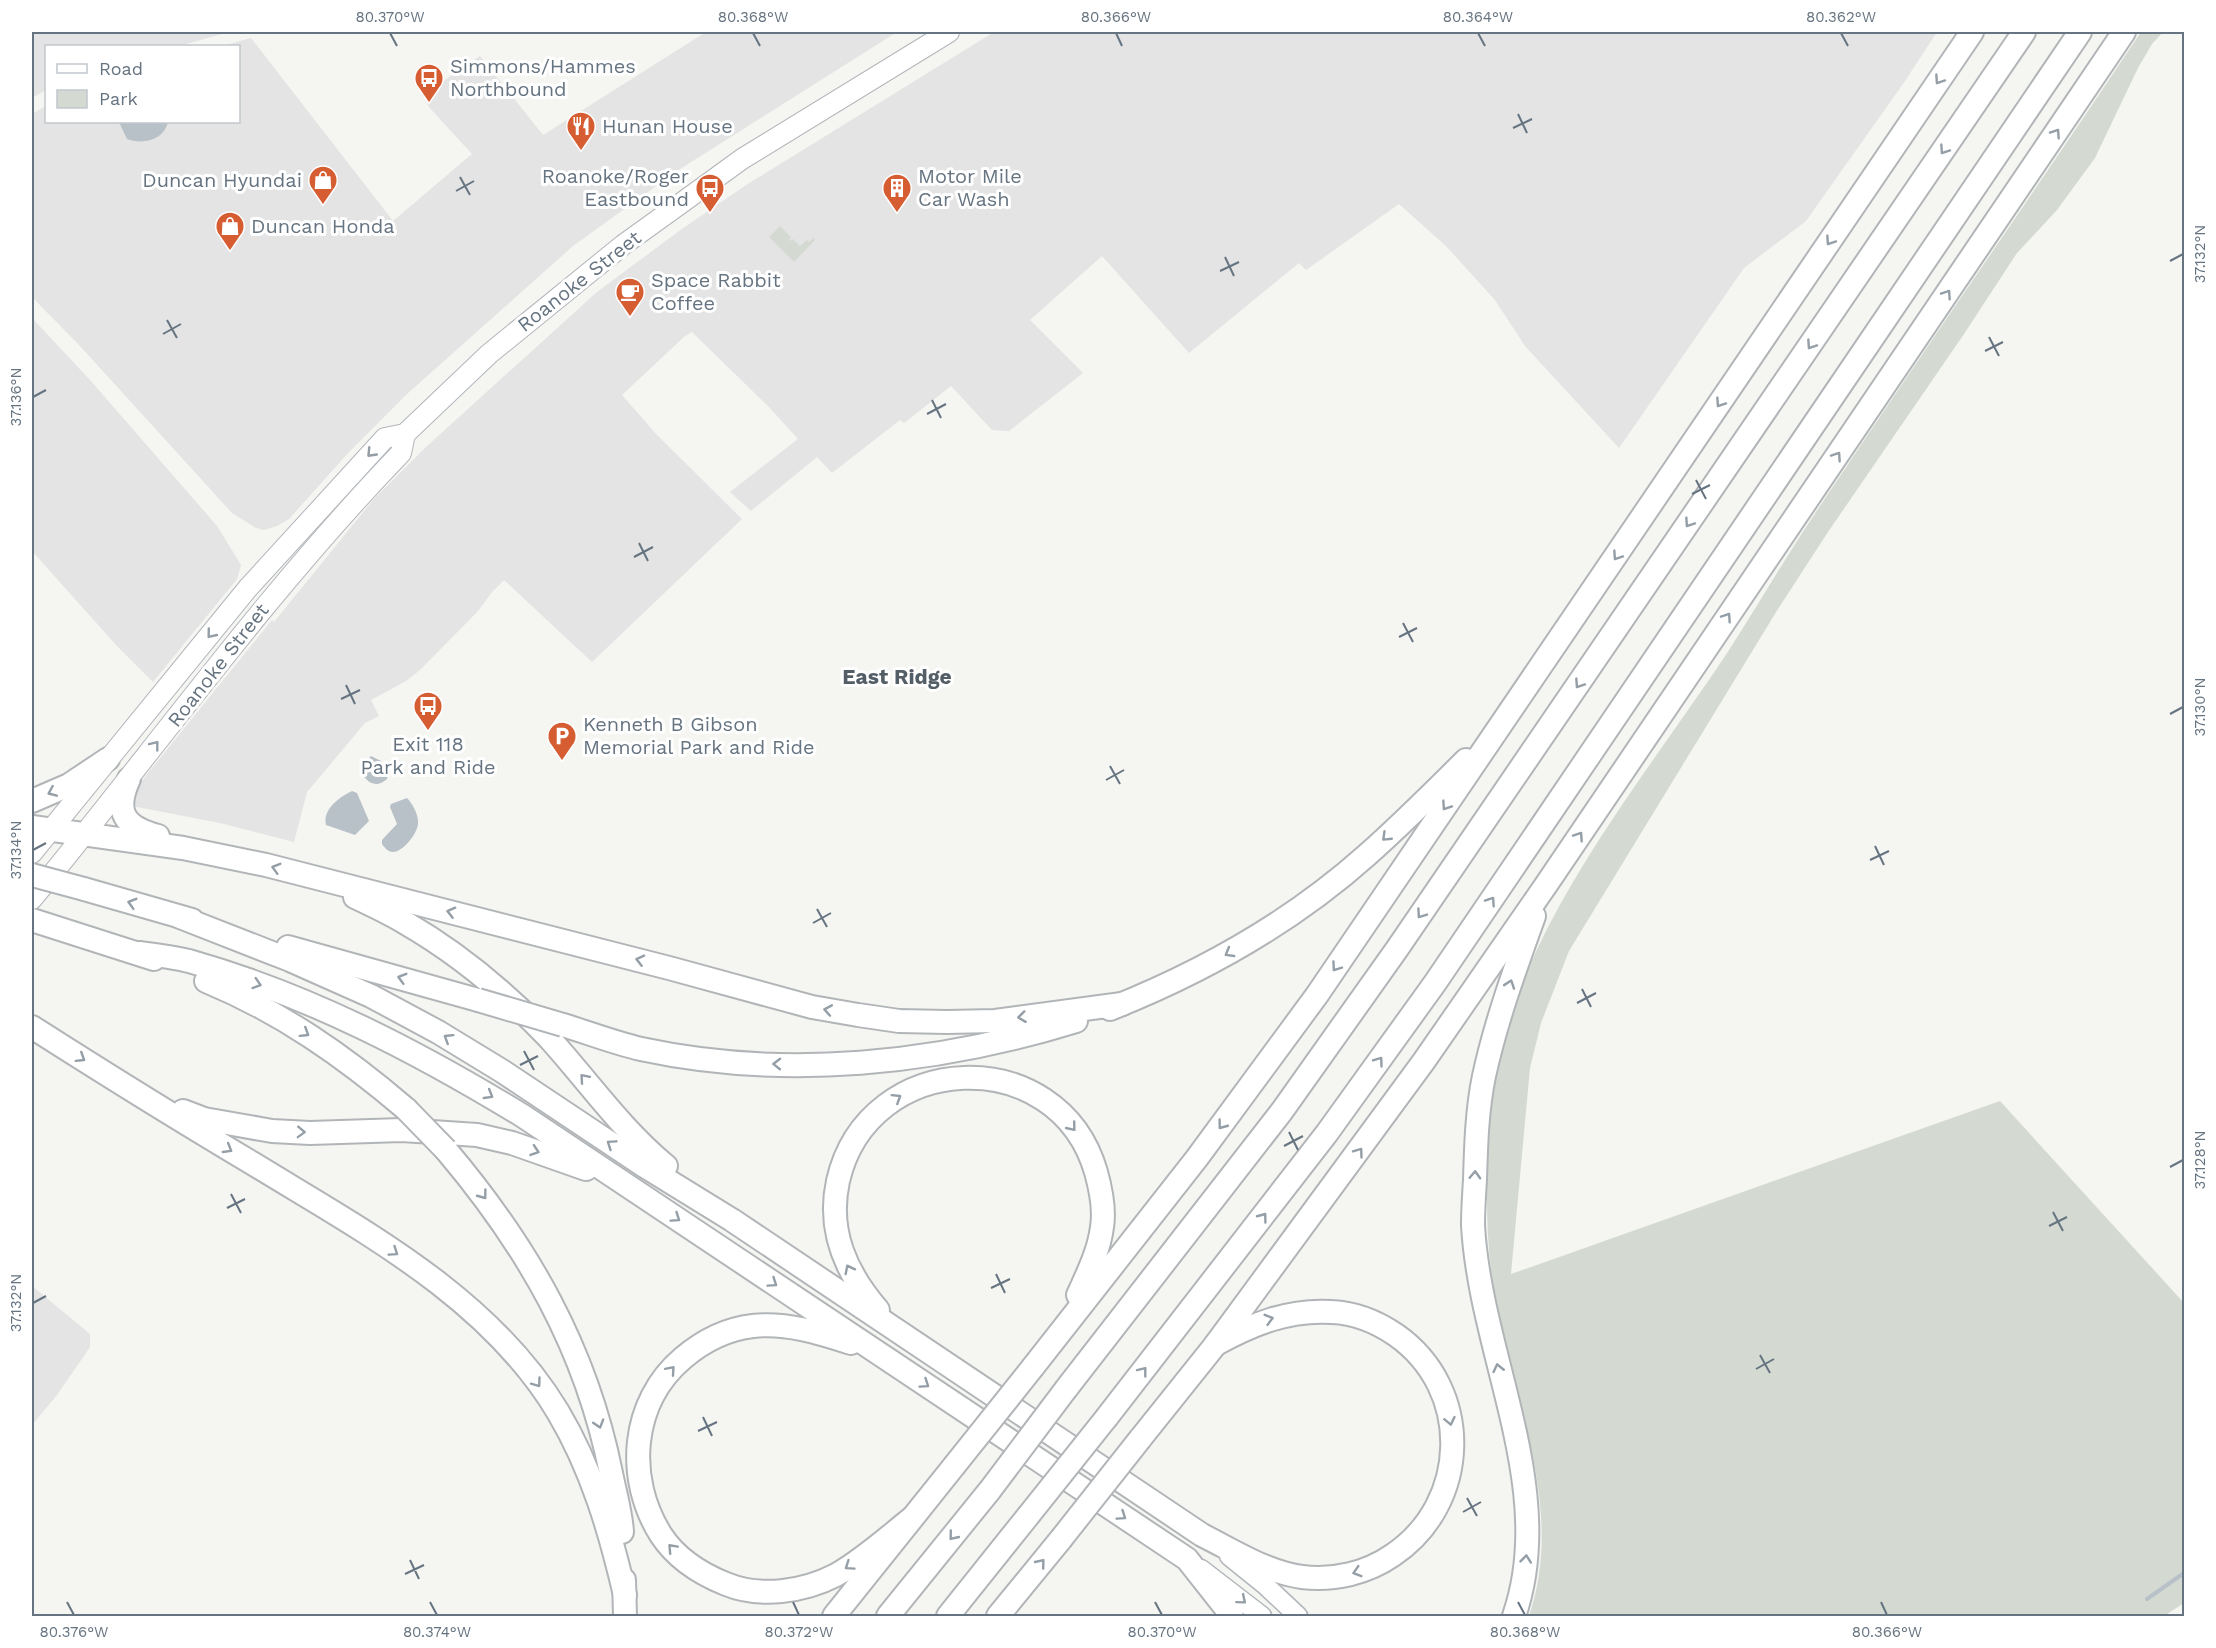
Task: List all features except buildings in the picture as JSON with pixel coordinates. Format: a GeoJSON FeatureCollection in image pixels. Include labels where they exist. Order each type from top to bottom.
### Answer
{"type":"FeatureCollection","features":[{"type":"Feature","properties":{"kind":"highway"},"geometry":{"type":"LineString","coordinates":[[834,1617],[1243,1098],[1389,892],[1972,32]]}},
{"type":"Feature","properties":{"kind":"highway"},"geometry":{"type":"LineString","coordinates":[[888,1617],[990,1490],[1282,1111],[1397,950],[2024,32]]}},
{"type":"Feature","properties":{"kind":"highway"},"geometry":{"type":"LineString","coordinates":[[948,1617],[1107,1417],[1327,1133],[1435,983],[2080,32]]}},
{"type":"Feature","properties":{"kind":"highway"},"geometry":{"type":"LineString","coordinates":[[998,1617],[1216,1344],[1424,1061],[1546,885],[2124,32]]}},
{"type":"Feature","properties":{"kind":"highway"},"geometry":{"type":"LineString","coordinates":[[32,875],[478,1000],[640,1048],[694,1058],[763,1064],[829,1065],[901,1059],[987,1045],[1055,1028],[1122,1004],[1215,961],[1264,933],[1367,855],[1503,723]]}},
{"type":"Feature","properties":{"kind":"highway"},"geometry":{"type":"LineString","coordinates":[[32,801],[69,785],[108,759]]}},
{"type":"Feature","properties":{"kind":"highway"},"geometry":{"type":"LineString","coordinates":[[129,779],[122,804],[128,821],[139,830],[171,840],[183,848]]}},
{"type":"Feature","properties":{"kind":"highway"},"geometry":{"type":"LineString","coordinates":[[41,828],[183,848],[267,865],[812,1007],[858,1015],[899,1021],[995,1021],[1122,1004]]}},
{"type":"Feature","properties":{"kind":"highway"},"geometry":{"type":"LineString","coordinates":[[322,880],[403,921],[440,944],[495,987],[548,1037],[645,1149],[732,1220]]}},
{"type":"Feature","properties":{"kind":"highway"},"geometry":{"type":"LineString","coordinates":[[1514,1617],[1525,1572],[1529,1535],[1528,1507],[1519,1455],[1490,1333],[1480,1275],[1473,1225],[1476,1142],[1484,1078],[1497,1023],[1546,885]]}},
{"type":"Feature","properties":{"kind":"highway"},"geometry":{"type":"LineString","coordinates":[[180,916],[290,960],[371,996],[438,1032],[732,1220],[1202,1534],[1246,1558],[1291,1575],[1324,1578],[1357,1573],[1386,1560],[1421,1530],[1444,1494],[1450,1473],[1453,1455],[1450,1416],[1434,1377],[1417,1353],[1403,1340],[1378,1325],[1353,1315],[1334,1312],[1305,1312],[1256,1323],[1216,1344]]}},
{"type":"Feature","properties":{"kind":"highway"},"geometry":{"type":"LineString","coordinates":[[32,920],[140,953],[225,988],[272,1012],[359,1069],[406,1109],[446,1150],[483,1194],[518,1243],[542,1284],[586,1381],[606,1447],[622,1527],[625,1606]]}},
{"type":"Feature","properties":{"kind":"highway"},"geometry":{"type":"LineString","coordinates":[[140,953],[187,961],[277,990],[349,1020],[461,1078],[523,1116],[1187,1559],[1232,1617]]}},
{"type":"Feature","properties":{"kind":"highway"},"geometry":{"type":"LineString","coordinates":[[32,1027],[346,1221],[413,1265],[458,1297],[495,1333],[527,1369],[558,1412],[579,1453],[601,1505],[625,1606]]}},
{"type":"Feature","properties":{"kind":"highway"},"geometry":{"type":"LineString","coordinates":[[897,1332],[861,1289],[845,1261],[835,1222],[836,1190],[839,1177],[856,1138],[885,1106],[905,1093],[926,1084],[951,1078],[972,1077],[1008,1082],[1029,1090],[1049,1103],[1073,1126],[1093,1164],[1102,1204],[1103,1225],[1091,1267],[1063,1329]]}},
{"type":"Feature","properties":{"kind":"highway"},"geometry":{"type":"LineString","coordinates":[[142,1097],[204,1119],[272,1131],[310,1133],[402,1130],[477,1135],[512,1143],[583,1167],[628,1186]]}},
{"type":"Feature","properties":{"kind":"highway"},"geometry":{"type":"LineString","coordinates":[[876,1352],[836,1338],[785,1326],[753,1326],[737,1329],[704,1342],[675,1364],[660,1383],[649,1403],[641,1425],[638,1446],[640,1485],[653,1520],[662,1536],[677,1553],[696,1569],[714,1579],[735,1587],[761,1592],[789,1590],[836,1575],[912,1518]]}},
{"type":"Feature","properties":{"kind":"highway"},"geometry":{"type":"LineString","coordinates":[[1008,1617],[1021,1588]]}},
{"type":"Feature","properties":{"kind":"main road","name":"Roanoke Street"},"geometry":{"type":"LineString","coordinates":[[32,853],[41,828],[108,759],[273,559],[385,438],[405,434],[489,354],[623,245],[742,159],[949,32]]}},
{"type":"Feature","properties":{"kind":"main road","name":"Roanoke Street"},"geometry":{"type":"LineString","coordinates":[[32,899],[288,577],[401,453],[405,434]]}},
{"type":"Feature","properties":{"kind":"main road"},"geometry":{"type":"LineString","coordinates":[[288,577],[287,565],[290,554],[337,500],[342,483]]}},
{"type":"Feature","properties":{"kind":"main road"},"geometry":{"type":"LineString","coordinates":[[213,671],[215,657],[222,645],[273,579],[273,559]]}},
{"type":"Feature","properties":{"kind":"street"},"geometry":{"type":"LineString","coordinates":[[1202,1534],[1265,1585],[1298,1617]]}},
{"type":"Feature","properties":{"kind":"street"},"geometry":{"type":"LineString","coordinates":[[1187,1559],[1262,1617]]}},
{"type":"Feature","properties":{"kind":"shaded area"},"geometry":{"type":"Polygon","coordinates":[[[32,32],[229,32],[183,45],[45,45],[45,91],[32,98],[32,32]]]}},
{"type":"Feature","properties":{"kind":"shaded area"},"geometry":{"type":"Polygon","coordinates":[[[706,32],[897,32],[677,171],[573,246],[407,394],[349,452],[289,519],[264,530],[256,528],[232,513],[80,346],[32,297],[32,114],[45,107],[45,123],[240,123],[240,45],[226,45],[251,38],[393,221],[472,154],[428,106],[426,98],[430,91],[480,56],[543,135],[706,32]]]}},
{"type":"Feature","properties":{"kind":"shaded area"},"geometry":{"type":"Polygon","coordinates":[[[994,32],[1937,32],[1806,221],[1744,268],[1619,448],[1525,346],[1495,300],[1446,246],[1399,204],[1306,270],[1299,263],[1189,353],[1102,256],[1030,320],[1083,373],[1009,431],[992,430],[951,386],[904,423],[900,420],[832,473],[817,457],[751,511],[730,492],[798,439],[769,407],[692,332],[622,395],[656,434],[742,519],[592,662],[504,580],[478,611],[420,670],[406,681],[371,700],[379,716],[365,723],[307,792],[294,842],[220,823],[132,806],[139,784],[373,500],[426,447],[597,292],[746,185],[994,32]]]}},
{"type":"Feature","properties":{"kind":"shaded area"},"geometry":{"type":"Polygon","coordinates":[[[119,123],[168,123],[162,133],[152,139],[133,141],[127,139],[119,123]]]}},
{"type":"Feature","properties":{"kind":"shaded area"},"geometry":{"type":"Polygon","coordinates":[[[32,318],[90,380],[217,526],[241,565],[237,579],[153,682],[117,646],[32,551],[32,318]]]}},
{"type":"Feature","properties":{"kind":"shaded area"},"geometry":{"type":"Polygon","coordinates":[[[371,756],[381,761],[388,775],[387,779],[378,784],[370,783],[360,768],[371,756]]]}},
{"type":"Feature","properties":{"kind":"shaded area"},"geometry":{"type":"Polygon","coordinates":[[[352,791],[357,793],[369,821],[355,835],[326,825],[325,819],[333,804],[352,791]]]}},
{"type":"Feature","properties":{"kind":"shaded area"},"geometry":{"type":"Polygon","coordinates":[[[407,798],[417,814],[417,828],[405,846],[391,852],[382,844],[382,840],[397,824],[390,807],[391,804],[407,798]]]}},
{"type":"Feature","properties":{"kind":"shaded area"},"geometry":{"type":"Polygon","coordinates":[[[32,1286],[90,1334],[90,1347],[57,1395],[32,1425],[32,1286]]]}},
{"type":"Feature","properties":{"kind":"green space"},"geometry":{"type":"Polygon","coordinates":[[[2141,32],[2163,32],[2152,44],[2138,68],[2095,158],[2057,210],[2017,253],[1828,532],[1778,609],[1569,951],[1541,1023],[1530,1068],[1511,1274],[2000,1101],[2184,1303],[2184,1603],[2164,1616],[1529,1616],[1539,1576],[1542,1537],[1539,1497],[1533,1458],[1496,1301],[1490,1263],[1487,1207],[1492,1087],[1506,1028],[1528,970],[1555,913],[1623,804],[1729,650],[1808,524],[2141,32]]]}},
{"type":"Feature","properties":{"kind":"green space"},"geometry":{"type":"Polygon","coordinates":[[[780,226],[791,237],[790,241],[793,239],[800,246],[807,240],[809,242],[814,238],[815,240],[794,262],[769,237],[780,226]]]}},
{"type":"Feature","properties":{"kind":"waterway"},"geometry":{"type":"LineString","coordinates":[[2147,1599],[2184,1573]]}},
{"type":"Feature","properties":{"kind":"place","name":"Simmons/Hammes Northbound"},"geometry":{"type":"Point","coordinates":[429,104]}},
{"type":"Feature","properties":{"kind":"place","name":"Hunan House"},"geometry":{"type":"Point","coordinates":[581,152]}},
{"type":"Feature","properties":{"kind":"place","name":"Duncan Hyundai"},"geometry":{"type":"Point","coordinates":[323,206]}},
{"type":"Feature","properties":{"kind":"place","name":"Roanoke/Roger Eastbound"},"geometry":{"type":"Point","coordinates":[710,214]}},
{"type":"Feature","properties":{"kind":"place","name":"Motor Mile Car Wash"},"geometry":{"type":"Point","coordinates":[897,214]}},
{"type":"Feature","properties":{"kind":"place","name":"Duncan Honda"},"geometry":{"type":"Point","coordinates":[230,252]}},
{"type":"Feature","properties":{"kind":"place","name":"Space Rabbit Coffee"},"geometry":{"type":"Point","coordinates":[630,318]}},
{"type":"Feature","properties":{"kind":"place","name":"Exit 118 Park and Ride"},"geometry":{"type":"Point","coordinates":[428,732]}},
{"type":"Feature","properties":{"kind":"place","name":"Kenneth B Gibson Memorial Park and Ride"},"geometry":{"type":"Point","coordinates":[562,762]}},
{"type":"Feature","properties":{"kind":"district","name":"East Ridge"},"geometry":{"type":"Point","coordinates":[897,676]}}]}
